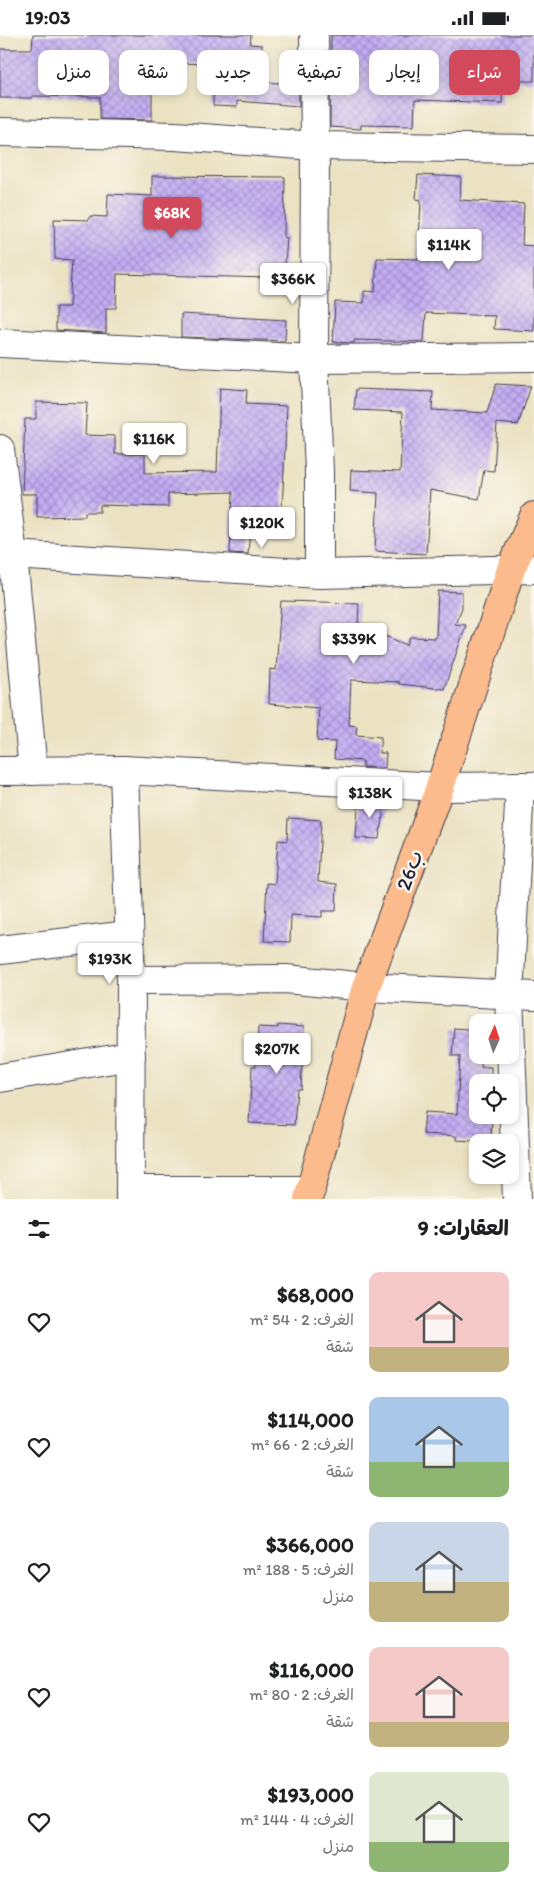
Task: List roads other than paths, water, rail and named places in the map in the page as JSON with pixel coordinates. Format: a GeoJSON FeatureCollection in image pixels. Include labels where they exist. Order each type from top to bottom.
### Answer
{"type":"FeatureCollection","features":[{"type":"Feature","properties":{"kind":"highway","name":"26ب"},"geometry":{"type":"LineString","coordinates":[[309,1195],[366,987],[522,569],[534,516]]}},
{"type":"Feature","properties":{"kind":"street"},"geometry":{"type":"LineString","coordinates":[[314,35],[314,359],[319,471],[319,574]]}},
{"type":"Feature","properties":{"kind":"street"},"geometry":{"type":"LineString","coordinates":[[0,132],[175,136],[315,146],[534,149]]}},
{"type":"Feature","properties":{"kind":"street"},"geometry":{"type":"LineString","coordinates":[[0,343],[314,359],[534,357]]}},
{"type":"Feature","properties":{"kind":"street"},"geometry":{"type":"LineString","coordinates":[[0,449],[13,555],[32,771]]}},
{"type":"Feature","properties":{"kind":"street"},"geometry":{"type":"LineString","coordinates":[[13,555],[319,574],[522,569]]}},
{"type":"Feature","properties":{"kind":"street"},"geometry":{"type":"LineString","coordinates":[[124,770],[131,980],[130,1195],[309,1195]]}},
{"type":"Feature","properties":{"kind":"street"},"geometry":{"type":"LineString","coordinates":[[0,771],[124,770],[440,787],[527,786],[522,996],[522,1189]]}},
{"type":"Feature","properties":{"kind":"street"},"geometry":{"type":"LineString","coordinates":[[0,950],[129,935]]}},
{"type":"Feature","properties":{"kind":"street"},"geometry":{"type":"LineString","coordinates":[[131,980],[286,979],[366,987],[522,996]]}},
{"type":"Feature","properties":{"kind":"street"},"geometry":{"type":"LineString","coordinates":[[0,1078],[131,1057]]}}]}
